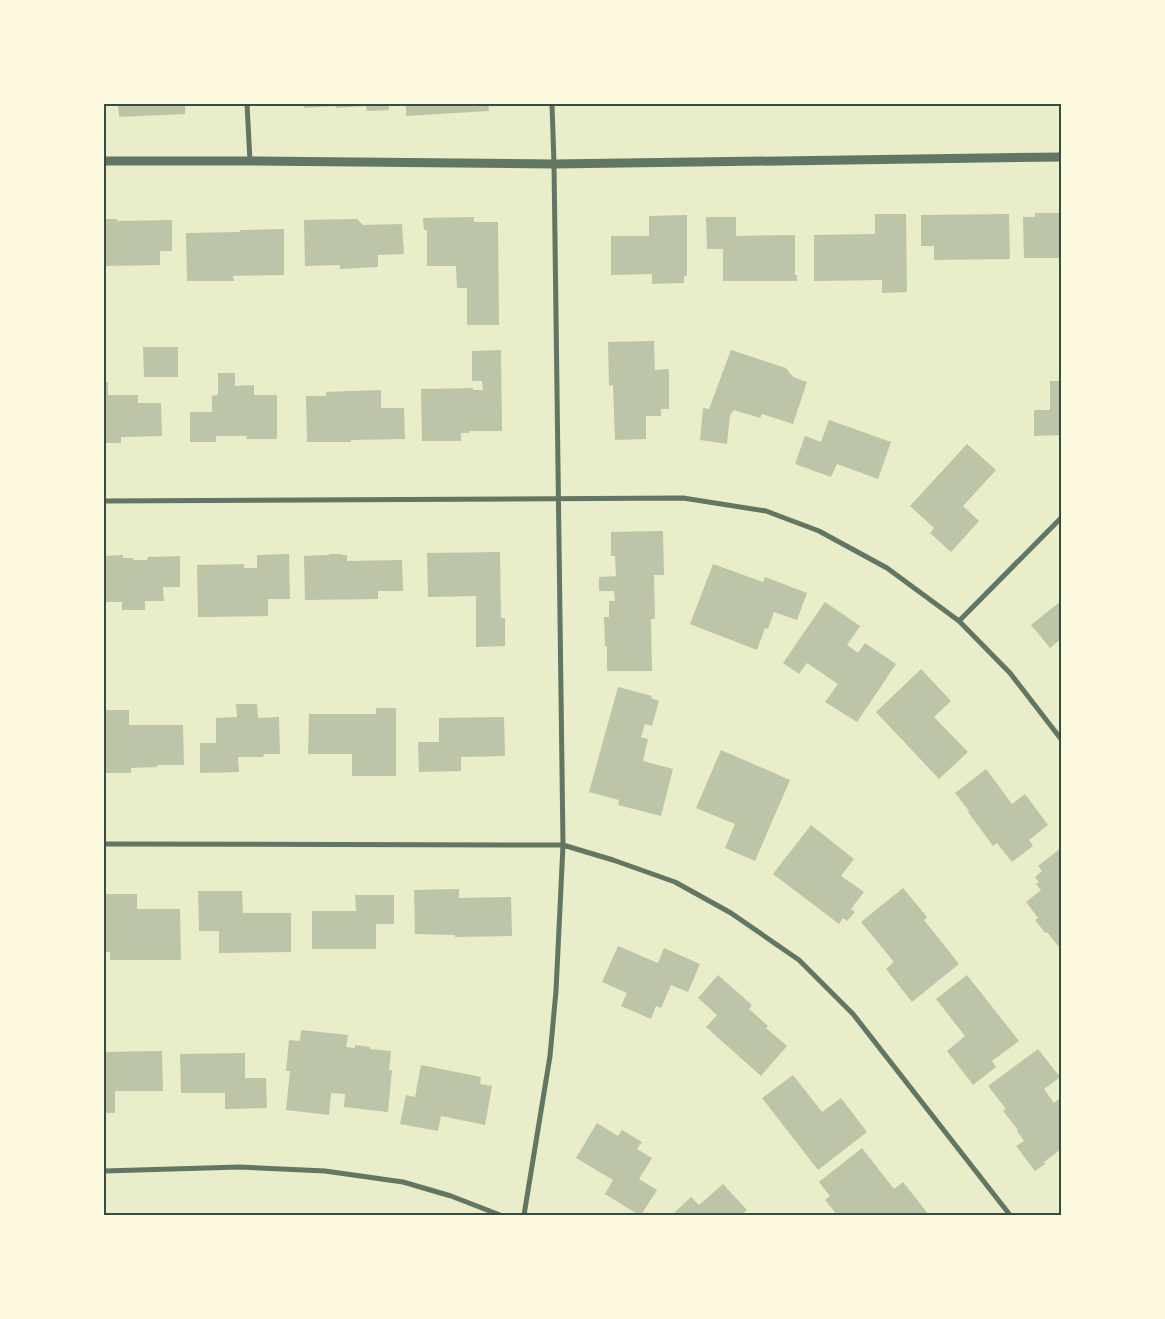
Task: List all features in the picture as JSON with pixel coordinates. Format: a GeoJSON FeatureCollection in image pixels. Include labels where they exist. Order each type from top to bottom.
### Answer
{"type":"FeatureCollection","features":[{"type":"Feature","properties":{"kind":"street"},"geometry":{"type":"LineString","coordinates":[[247,104],[250,161]]}},
{"type":"Feature","properties":{"kind":"street"},"geometry":{"type":"LineString","coordinates":[[524,1215],[551,1047],[556,991],[562,845],[552,104]]}},
{"type":"Feature","properties":{"kind":"street"},"geometry":{"type":"LineString","coordinates":[[104,161],[554,164],[1061,157]]}},
{"type":"Feature","properties":{"kind":"street"},"geometry":{"type":"LineString","coordinates":[[104,501],[683,498],[766,511],[819,530],[886,568],[959,621],[1010,673],[1061,739]]}},
{"type":"Feature","properties":{"kind":"street"},"geometry":{"type":"LineString","coordinates":[[959,621],[1061,518]]}},
{"type":"Feature","properties":{"kind":"street"},"geometry":{"type":"LineString","coordinates":[[104,844],[562,845],[613,860],[675,882],[731,913],[798,960],[854,1014],[1010,1215]]}},
{"type":"Feature","properties":{"kind":"street"},"geometry":{"type":"LineString","coordinates":[[104,1170],[240,1167],[325,1171],[403,1182],[451,1196],[500,1215]]}},
{"type":"Feature","properties":{"kind":"building"},"geometry":{"type":"Polygon","coordinates":[[[118,104],[185,104],[185,114],[119,117],[118,104]]]}},
{"type":"Feature","properties":{"kind":"building"},"geometry":{"type":"Polygon","coordinates":[[[303,104],[389,104],[389,110],[367,111],[366,106],[304,108],[303,104]]]}},
{"type":"Feature","properties":{"kind":"building"},"geometry":{"type":"Polygon","coordinates":[[[406,104],[488,104],[489,111],[406,116],[406,104]]]}},
{"type":"Feature","properties":{"kind":"building"},"geometry":{"type":"Polygon","coordinates":[[[1035,213],[1061,213],[1061,258],[1024,258],[1023,217],[1035,217],[1035,213]]]}},
{"type":"Feature","properties":{"kind":"building"},"geometry":{"type":"Polygon","coordinates":[[[875,214],[906,214],[907,292],[882,293],[882,280],[814,281],[814,235],[875,234],[875,214]]]}},
{"type":"Feature","properties":{"kind":"building"},"geometry":{"type":"Polygon","coordinates":[[[1009,214],[1010,259],[934,260],[934,246],[921,246],[921,215],[1009,214]]]}},
{"type":"Feature","properties":{"kind":"building"},"geometry":{"type":"Polygon","coordinates":[[[687,215],[687,276],[684,276],[684,283],[652,284],[652,274],[611,275],[611,236],[649,236],[649,216],[687,215]]]}},
{"type":"Feature","properties":{"kind":"building"},"geometry":{"type":"Polygon","coordinates":[[[474,217],[474,222],[498,222],[499,325],[467,325],[467,288],[457,288],[456,266],[427,266],[427,230],[424,230],[423,218],[474,217]]]}},
{"type":"Feature","properties":{"kind":"building"},"geometry":{"type":"Polygon","coordinates":[[[706,217],[736,217],[736,236],[795,235],[795,275],[797,275],[797,281],[723,281],[723,249],[707,249],[706,217]]]}},
{"type":"Feature","properties":{"kind":"building"},"geometry":{"type":"Polygon","coordinates":[[[104,219],[117,219],[117,221],[172,220],[172,251],[160,251],[160,265],[104,266],[104,219]]]}},
{"type":"Feature","properties":{"kind":"building"},"geometry":{"type":"Polygon","coordinates":[[[357,219],[363,225],[402,224],[404,254],[378,255],[378,267],[340,269],[340,265],[305,266],[304,220],[357,219]]]}},
{"type":"Feature","properties":{"kind":"building"},"geometry":{"type":"Polygon","coordinates":[[[284,229],[284,275],[233,276],[234,281],[187,281],[186,233],[284,229]]]}},
{"type":"Feature","properties":{"kind":"building"},"geometry":{"type":"Polygon","coordinates":[[[654,341],[655,370],[669,369],[669,409],[661,409],[661,416],[646,416],[646,439],[615,440],[613,385],[609,386],[608,342],[654,341]]]}},
{"type":"Feature","properties":{"kind":"building"},"geometry":{"type":"Polygon","coordinates":[[[143,347],[178,347],[178,377],[144,377],[143,347]]]}},
{"type":"Feature","properties":{"kind":"building"},"geometry":{"type":"Polygon","coordinates":[[[501,350],[502,431],[469,431],[469,433],[461,433],[461,441],[422,441],[421,389],[473,388],[473,390],[483,390],[482,381],[472,381],[472,351],[501,350]]]}},
{"type":"Feature","properties":{"kind":"building"},"geometry":{"type":"Polygon","coordinates":[[[731,350],[786,368],[793,377],[807,382],[793,424],[762,414],[760,418],[734,410],[730,415],[727,444],[700,440],[703,408],[709,409],[731,350]]]}},
{"type":"Feature","properties":{"kind":"building"},"geometry":{"type":"Polygon","coordinates":[[[218,373],[235,373],[235,386],[254,385],[254,395],[277,395],[277,439],[246,439],[247,436],[216,436],[216,442],[190,442],[190,412],[212,412],[212,396],[218,395],[218,373]]]}},
{"type":"Feature","properties":{"kind":"building"},"geometry":{"type":"Polygon","coordinates":[[[1050,381],[1061,381],[1061,435],[1034,436],[1034,410],[1050,410],[1050,381]]]}},
{"type":"Feature","properties":{"kind":"building"},"geometry":{"type":"Polygon","coordinates":[[[104,382],[108,382],[108,395],[138,395],[138,403],[161,403],[162,436],[121,437],[121,443],[104,443],[104,382]]]}},
{"type":"Feature","properties":{"kind":"building"},"geometry":{"type":"Polygon","coordinates":[[[381,390],[381,408],[404,408],[405,439],[307,442],[306,396],[326,396],[326,392],[381,390]]]}},
{"type":"Feature","properties":{"kind":"building"},"geometry":{"type":"Polygon","coordinates":[[[829,420],[891,442],[878,479],[837,464],[831,477],[795,464],[805,436],[821,442],[829,420]]]}},
{"type":"Feature","properties":{"kind":"building"},"geometry":{"type":"Polygon","coordinates":[[[967,444],[996,470],[963,506],[979,521],[951,552],[930,533],[934,528],[910,506],[967,444]]]}},
{"type":"Feature","properties":{"kind":"building"},"geometry":{"type":"Polygon","coordinates":[[[663,531],[664,575],[654,575],[655,619],[651,619],[652,671],[607,671],[604,617],[609,617],[609,601],[615,601],[614,591],[599,591],[599,577],[616,576],[615,556],[611,556],[611,532],[663,531]]]}},
{"type":"Feature","properties":{"kind":"building"},"geometry":{"type":"Polygon","coordinates":[[[500,552],[501,618],[505,618],[505,646],[476,647],[476,596],[428,597],[427,553],[500,552]]]}},
{"type":"Feature","properties":{"kind":"building"},"geometry":{"type":"Polygon","coordinates":[[[289,554],[290,599],[268,599],[268,616],[198,617],[197,565],[244,564],[244,568],[257,568],[257,555],[289,554]]]}},
{"type":"Feature","properties":{"kind":"building"},"geometry":{"type":"Polygon","coordinates":[[[123,555],[123,558],[133,558],[133,560],[147,560],[148,557],[180,556],[180,587],[163,587],[164,601],[145,601],[145,610],[122,610],[122,602],[104,602],[104,556],[123,555]]]}},
{"type":"Feature","properties":{"kind":"building"},"geometry":{"type":"Polygon","coordinates":[[[347,555],[347,561],[402,560],[403,591],[378,591],[378,599],[305,600],[304,556],[347,555]]]}},
{"type":"Feature","properties":{"kind":"building"},"geometry":{"type":"Polygon","coordinates":[[[713,564],[763,582],[765,577],[807,593],[797,620],[774,612],[768,629],[765,628],[757,650],[690,624],[713,564]]]}},
{"type":"Feature","properties":{"kind":"building"},"geometry":{"type":"Polygon","coordinates":[[[1061,601],[1061,639],[1050,648],[1031,625],[1061,601]]]}},
{"type":"Feature","properties":{"kind":"building"},"geometry":{"type":"Polygon","coordinates":[[[825,602],[860,626],[847,645],[858,653],[865,643],[896,664],[857,722],[825,702],[838,684],[807,663],[799,674],[783,663],[825,602]]]}},
{"type":"Feature","properties":{"kind":"building"},"geometry":{"type":"Polygon","coordinates":[[[921,669],[951,701],[934,717],[968,752],[939,779],[876,712],[921,669]]]}},
{"type":"Feature","properties":{"kind":"building"},"geometry":{"type":"Polygon","coordinates":[[[618,687],[652,696],[651,698],[659,701],[652,726],[645,724],[641,737],[648,739],[643,761],[673,769],[661,816],[618,805],[619,800],[589,792],[618,687]]]}},
{"type":"Feature","properties":{"kind":"building"},"geometry":{"type":"Polygon","coordinates":[[[236,704],[257,704],[258,718],[279,717],[280,754],[264,754],[263,757],[238,757],[239,772],[200,773],[200,743],[216,743],[216,718],[237,717],[236,704]]]}},
{"type":"Feature","properties":{"kind":"building"},"geometry":{"type":"Polygon","coordinates":[[[376,708],[396,708],[396,776],[352,776],[352,754],[308,754],[309,714],[376,714],[376,708]]]}},
{"type":"Feature","properties":{"kind":"building"},"geometry":{"type":"Polygon","coordinates":[[[104,710],[129,710],[129,725],[183,725],[184,765],[157,765],[157,767],[131,768],[131,773],[104,773],[104,710]]]}},
{"type":"Feature","properties":{"kind":"building"},"geometry":{"type":"Polygon","coordinates":[[[504,717],[505,756],[461,757],[461,771],[419,772],[418,742],[439,742],[439,718],[504,717]]]}},
{"type":"Feature","properties":{"kind":"building"},"geometry":{"type":"Polygon","coordinates":[[[721,750],[790,780],[755,861],[725,848],[735,824],[696,808],[721,750]]]}},
{"type":"Feature","properties":{"kind":"building"},"geometry":{"type":"Polygon","coordinates":[[[986,769],[1012,804],[1025,794],[1048,825],[1029,840],[1033,846],[1012,862],[997,843],[993,846],[955,793],[986,769]]]}},
{"type":"Feature","properties":{"kind":"building"},"geometry":{"type":"Polygon","coordinates":[[[811,825],[854,859],[841,876],[864,892],[851,909],[855,912],[847,921],[843,918],[839,924],[773,874],[811,825]]]}},
{"type":"Feature","properties":{"kind":"building"},"geometry":{"type":"Polygon","coordinates":[[[1061,848],[1061,945],[1059,947],[1035,920],[1038,918],[1026,902],[1041,890],[1036,884],[1039,882],[1035,877],[1042,871],[1038,866],[1061,848]]]}},
{"type":"Feature","properties":{"kind":"building"},"geometry":{"type":"Polygon","coordinates":[[[903,888],[927,917],[924,920],[959,964],[912,1002],[886,969],[894,962],[861,922],[903,888]]]}},
{"type":"Feature","properties":{"kind":"building"},"geometry":{"type":"Polygon","coordinates":[[[459,889],[459,898],[511,897],[512,936],[455,937],[455,935],[415,934],[414,890],[459,889]]]}},
{"type":"Feature","properties":{"kind":"building"},"geometry":{"type":"Polygon","coordinates":[[[198,891],[242,891],[243,913],[291,913],[291,952],[219,953],[219,931],[199,931],[198,891]]]}},
{"type":"Feature","properties":{"kind":"building"},"geometry":{"type":"Polygon","coordinates":[[[104,894],[137,894],[137,909],[180,909],[181,960],[110,960],[110,952],[104,952],[104,894]]]}},
{"type":"Feature","properties":{"kind":"building"},"geometry":{"type":"Polygon","coordinates":[[[355,895],[394,895],[394,924],[376,924],[376,949],[312,949],[312,911],[356,911],[355,895]]]}},
{"type":"Feature","properties":{"kind":"building"},"geometry":{"type":"Polygon","coordinates":[[[618,946],[658,963],[664,948],[700,964],[688,992],[671,985],[661,1008],[656,1006],[651,1019],[621,1006],[627,993],[602,982],[618,946]]]}},
{"type":"Feature","properties":{"kind":"building"},"geometry":{"type":"Polygon","coordinates":[[[718,975],[752,1005],[749,1009],[768,1026],[766,1028],[787,1046],[761,1076],[706,1027],[717,1015],[698,998],[718,975]]]}},
{"type":"Feature","properties":{"kind":"building"},"geometry":{"type":"Polygon","coordinates":[[[967,975],[1019,1041],[992,1061],[996,1067],[973,1085],[947,1051],[965,1036],[936,999],[967,975]]]}},
{"type":"Feature","properties":{"kind":"building"},"geometry":{"type":"Polygon","coordinates":[[[301,1030],[348,1035],[346,1047],[355,1048],[355,1045],[391,1051],[389,1070],[392,1070],[388,1112],[344,1107],[345,1094],[331,1093],[329,1115],[286,1110],[290,1071],[286,1071],[289,1040],[300,1041],[301,1030]]]}},
{"type":"Feature","properties":{"kind":"building"},"geometry":{"type":"Polygon","coordinates":[[[1038,1049],[1060,1077],[1044,1089],[1054,1103],[1059,1099],[1061,1102],[1061,1149],[1035,1171],[1016,1146],[1024,1141],[1018,1130],[1003,1111],[1006,1109],[988,1086],[1038,1049]]]}},
{"type":"Feature","properties":{"kind":"building"},"geometry":{"type":"Polygon","coordinates":[[[162,1051],[163,1091],[115,1091],[115,1113],[104,1113],[104,1052],[162,1051]]]}},
{"type":"Feature","properties":{"kind":"building"},"geometry":{"type":"Polygon","coordinates":[[[245,1053],[245,1078],[266,1078],[267,1108],[225,1109],[225,1093],[181,1093],[180,1054],[245,1053]]]}},
{"type":"Feature","properties":{"kind":"building"},"geometry":{"type":"Polygon","coordinates":[[[421,1065],[481,1077],[480,1084],[492,1086],[485,1125],[441,1116],[438,1131],[400,1124],[406,1095],[415,1097],[421,1065]]]}},
{"type":"Feature","properties":{"kind":"building"},"geometry":{"type":"Polygon","coordinates":[[[793,1075],[822,1112],[841,1098],[867,1132],[818,1170],[762,1098],[793,1075]]]}},
{"type":"Feature","properties":{"kind":"building"},"geometry":{"type":"Polygon","coordinates":[[[597,1123],[618,1136],[622,1130],[642,1142],[637,1149],[652,1158],[639,1179],[657,1190],[641,1215],[605,1194],[613,1180],[576,1158],[597,1123]]]}},
{"type":"Feature","properties":{"kind":"building"},"geometry":{"type":"Polygon","coordinates":[[[862,1148],[894,1189],[903,1182],[929,1215],[837,1215],[825,1200],[830,1196],[819,1182],[862,1148]]]}},
{"type":"Feature","properties":{"kind":"building"},"geometry":{"type":"Polygon","coordinates":[[[723,1184],[747,1210],[741,1215],[672,1215],[691,1197],[699,1205],[723,1184]]]}}]}
